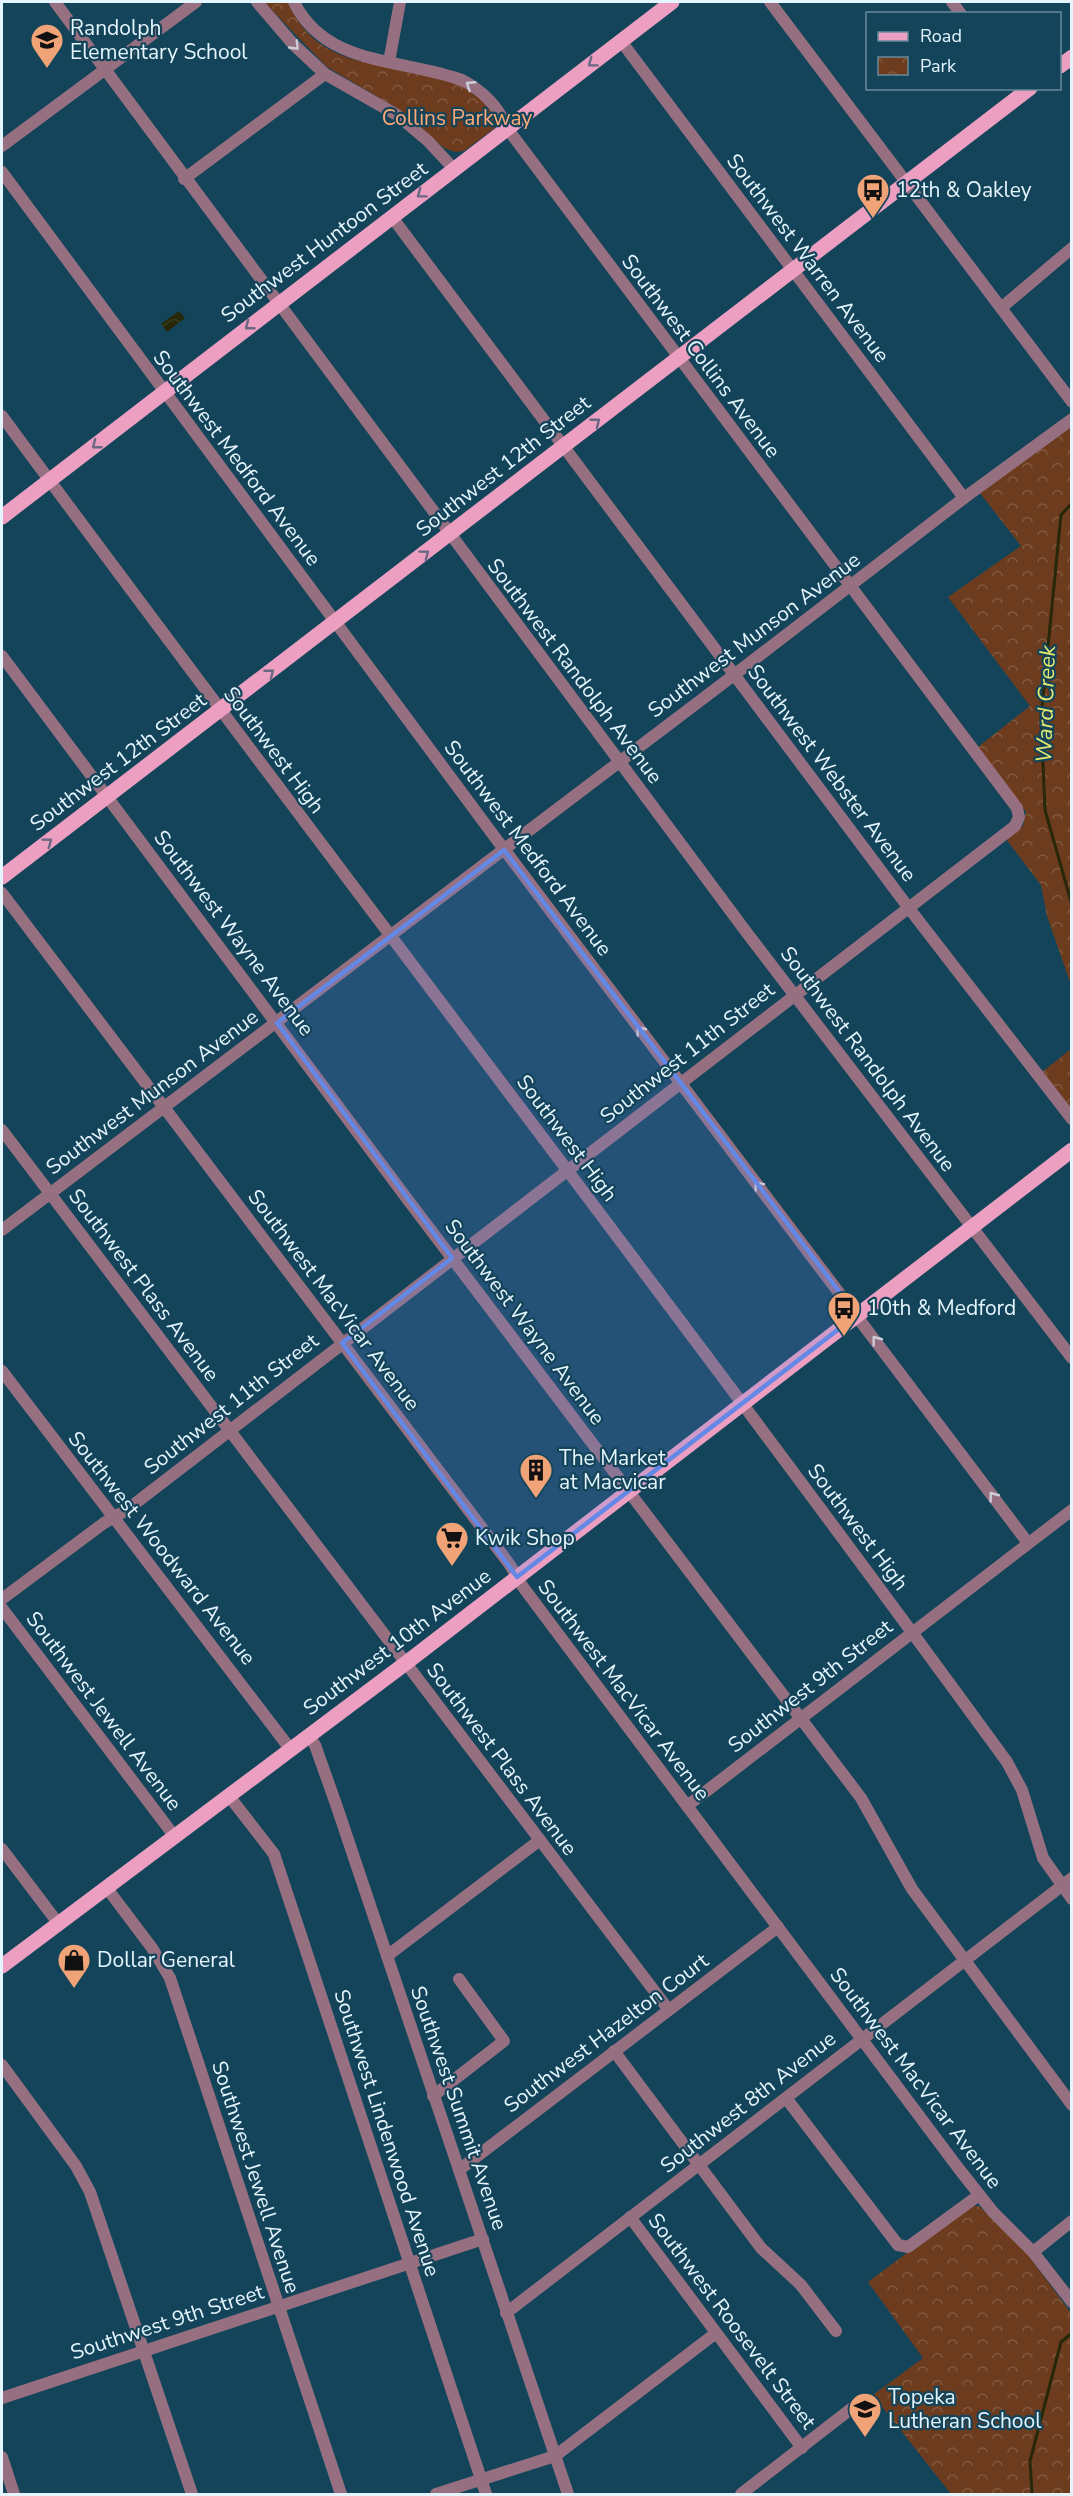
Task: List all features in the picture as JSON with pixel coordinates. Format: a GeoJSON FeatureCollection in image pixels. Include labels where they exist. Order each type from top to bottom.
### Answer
{"type":"FeatureCollection","features":[{"type":"Feature","properties":{"kind":"main road","name":"Southwest Huntoon Street"},"geometry":{"type":"LineString","coordinates":[[2,517],[672,2]]}},
{"type":"Feature","properties":{"kind":"main road","name":"Southwest 12th Street"},"geometry":{"type":"LineString","coordinates":[[2,877],[792,270],[908,184],[1024,91]]}},
{"type":"Feature","properties":{"kind":"main road","name":"Southwest 10th Avenue"},"geometry":{"type":"LineString","coordinates":[[2,1966],[406,1663],[1071,1150]]}},
{"type":"Feature","properties":{"kind":"street","name":"Southwest Randolph Avenue"},"geometry":{"type":"LineString","coordinates":[[55,2],[184,179],[619,762],[1071,1358]]}},
{"type":"Feature","properties":{"kind":"street"},"geometry":{"type":"LineString","coordinates":[[2,146],[104,68],[196,2]]}},
{"type":"Feature","properties":{"kind":"street"},"geometry":{"type":"LineString","coordinates":[[257,2],[293,44],[325,74],[397,115],[421,134],[454,169]]}},
{"type":"Feature","properties":{"kind":"street","name":"Southwest Collins Avenue"},"geometry":{"type":"LineString","coordinates":[[294,2],[310,27],[331,45],[351,53],[448,74],[472,85],[496,107],[507,128],[1017,808],[1019,817]]}},
{"type":"Feature","properties":{"kind":"street"},"geometry":{"type":"LineString","coordinates":[[389,62],[400,2]]}},
{"type":"Feature","properties":{"kind":"street"},"geometry":{"type":"LineString","coordinates":[[770,2],[1071,402]]}},
{"type":"Feature","properties":{"kind":"street","name":"Southwest Warren Avenue"},"geometry":{"type":"LineString","coordinates":[[621,41],[964,498]]}},
{"type":"Feature","properties":{"kind":"street"},"geometry":{"type":"LineString","coordinates":[[184,179],[325,74]]}},
{"type":"Feature","properties":{"kind":"street","name":"Southwest Medford Avenue"},"geometry":{"type":"LineString","coordinates":[[2,172],[504,850],[1028,1543]]}},
{"type":"Feature","properties":{"kind":"street","name":"Southwest Webster Avenue"},"geometry":{"type":"LineString","coordinates":[[392,217],[908,907],[1071,1119]]}},
{"type":"Feature","properties":{"kind":"street"},"geometry":{"type":"LineString","coordinates":[[1001,308],[1071,248]]}},
{"type":"Feature","properties":{"kind":"street","name":"Southwest High"},"geometry":{"type":"LineString","coordinates":[[2,416],[390,937],[913,1632],[1007,1762],[1022,1790],[1043,1858],[1066,1882],[1071,1899]]}},
{"type":"Feature","properties":{"kind":"street","name":"Southwest Munson Avenue"},"geometry":{"type":"LineString","coordinates":[[2,1230],[964,498],[1071,420]]}},
{"type":"Feature","properties":{"kind":"street","name":"Southwest Wayne Avenue"},"geometry":{"type":"LineString","coordinates":[[2,656],[452,1258],[630,1490],[861,1798],[912,1889],[1071,2105]]}},
{"type":"Feature","properties":{"kind":"street","name":"Southwest 11th Street"},"geometry":{"type":"LineString","coordinates":[[2,1599],[114,1516],[128,1509],[1015,826],[1019,817]]}},
{"type":"Feature","properties":{"kind":"street","name":"Southwest MacVicar Avenue"},"geometry":{"type":"LineString","coordinates":[[2,893],[342,1343],[861,2040],[979,2195],[1033,2252],[1071,2302]]}},
{"type":"Feature","properties":{"kind":"street","name":"Southwest Plass Avenue"},"geometry":{"type":"LineString","coordinates":[[2,1130],[668,2009]]}},
{"type":"Feature","properties":{"kind":"street","name":"Southwest Woodward Avenue"},"geometry":{"type":"LineString","coordinates":[[2,1371],[291,1750]]}},
{"type":"Feature","properties":{"kind":"street","name":"Southwest 9th Street"},"geometry":{"type":"LineString","coordinates":[[687,1806],[1071,1510]]}},
{"type":"Feature","properties":{"kind":"street","name":"Southwest Jewell Avenue"},"geometry":{"type":"LineString","coordinates":[[2,1608],[175,1837]]}},
{"type":"Feature","properties":{"kind":"street","name":"Southwest Summit Avenue"},"geometry":{"type":"LineString","coordinates":[[309,1736],[315,1745],[337,1807],[568,2494]]}},
{"type":"Feature","properties":{"kind":"street","name":"Southwest Lindenwood Avenue"},"geometry":{"type":"LineString","coordinates":[[229,1796],[274,1854],[486,2494]]}},
{"type":"Feature","properties":{"kind":"street"},"geometry":{"type":"LineString","coordinates":[[387,1956],[540,1840]]}},
{"type":"Feature","properties":{"kind":"street"},"geometry":{"type":"LineString","coordinates":[[2,1849],[58,1923]]}},
{"type":"Feature","properties":{"kind":"street","name":"Southwest 8th Avenue"},"geometry":{"type":"LineString","coordinates":[[506,2313],[1066,1882]]}},
{"type":"Feature","properties":{"kind":"street","name":"Southwest Jewell Avenue"},"geometry":{"type":"LineString","coordinates":[[106,1887],[152,1948],[170,1978],[340,2494]]}},
{"type":"Feature","properties":{"kind":"street","name":"Southwest Hazelton Court"},"geometry":{"type":"LineString","coordinates":[[459,2170],[777,1927]]}},
{"type":"Feature","properties":{"kind":"street"},"geometry":{"type":"LineString","coordinates":[[433,2096],[504,2041],[459,1979]]}},
{"type":"Feature","properties":{"kind":"street"},"geometry":{"type":"LineString","coordinates":[[614,2051],[761,2248],[801,2285],[836,2331]]}},
{"type":"Feature","properties":{"kind":"street"},"geometry":{"type":"LineString","coordinates":[[2,2065],[82,2176],[90,2192],[192,2494]]}},
{"type":"Feature","properties":{"kind":"street"},"geometry":{"type":"LineString","coordinates":[[786,2098],[896,2244],[901,2247],[908,2247],[979,2195]]}},
{"type":"Feature","properties":{"kind":"street","name":"Southwest Roosevelt Street"},"geometry":{"type":"LineString","coordinates":[[630,2217],[802,2448]]}},
{"type":"Feature","properties":{"kind":"street"},"geometry":{"type":"LineString","coordinates":[[1033,2252],[1071,2222]]}},
{"type":"Feature","properties":{"kind":"street","name":"Southwest 9th Street"},"geometry":{"type":"LineString","coordinates":[[2,2398],[483,2239]]}},
{"type":"Feature","properties":{"kind":"street"},"geometry":{"type":"LineString","coordinates":[[436,2494],[555,2456],[716,2333]]}},
{"type":"Feature","properties":{"kind":"street"},"geometry":{"type":"LineString","coordinates":[[741,2494],[856,2405]]}},
{"type":"Feature","properties":{"kind":"street"},"geometry":{"type":"LineString","coordinates":[[2,2457],[14,2494]]}},
{"type":"Feature","properties":{"kind":"street"},"geometry":{"type":"LineString","coordinates":[[761,2480],[764,2494]]}},
{"type":"Feature","properties":{"kind":"highlighted area"},"geometry":{"type":"Polygon","coordinates":[[[504,850],[857,1315],[517,1577],[342,1343],[452,1258],[277,1023],[504,850]]]}},
{"type":"Feature","properties":{"kind":"green space","name":"Collins Parkway"},"geometry":{"type":"Polygon","coordinates":[[[264,2],[288,2],[302,26],[319,43],[339,54],[360,61],[431,75],[467,88],[497,117],[495,128],[464,151],[455,152],[444,148],[403,112],[327,67],[264,2]]]}},
{"type":"Feature","properties":{"kind":"green space"},"geometry":{"type":"Polygon","coordinates":[[[1071,427],[1071,985],[1047,916],[1041,885],[1006,839],[1023,826],[1026,812],[978,747],[1030,706],[948,597],[1021,546],[980,493],[1071,427]]]}},
{"type":"Feature","properties":{"kind":"green space"},"geometry":{"type":"Polygon","coordinates":[[[1071,1049],[1071,1112],[1042,1072],[1071,1049]]]}},
{"type":"Feature","properties":{"kind":"green space"},"geometry":{"type":"Polygon","coordinates":[[[974,2206],[979,2206],[1028,2255],[1071,2313],[1071,2494],[951,2494],[873,2395],[923,2358],[868,2282],[959,2214],[974,2206]]]}},
{"type":"Feature","properties":{"kind":"water"},"geometry":{"type":"Polygon","coordinates":[[[179,311],[185,318],[167,332],[161,324],[179,311]]]}},
{"type":"Feature","properties":{"kind":"waterway","name":"Ward Creek"},"geometry":{"type":"LineString","coordinates":[[1072,503],[1061,515],[1041,717],[1045,810],[1072,905]]}},
{"type":"Feature","properties":{"kind":"waterway","name":"Ward Creek"},"geometry":{"type":"LineString","coordinates":[[1032,2494],[1030,2461],[1061,2342],[1072,2333]]}},
{"type":"Feature","properties":{"kind":"place","name":"Randolph Elementary School"},"geometry":{"type":"Point","coordinates":[47,69]}},
{"type":"Feature","properties":{"kind":"place","name":"12th & Oakley"},"geometry":{"type":"Point","coordinates":[873,219]}},
{"type":"Feature","properties":{"kind":"place","name":"10th & Medford"},"geometry":{"type":"Point","coordinates":[844,1337]}},
{"type":"Feature","properties":{"kind":"place","name":"The Market at Macvicar"},"geometry":{"type":"Point","coordinates":[536,1499]}},
{"type":"Feature","properties":{"kind":"place","name":"Kwik Shop"},"geometry":{"type":"Point","coordinates":[452,1567]}},
{"type":"Feature","properties":{"kind":"place","name":"Dollar General"},"geometry":{"type":"Point","coordinates":[74,1989]}},
{"type":"Feature","properties":{"kind":"place","name":"Topeka Lutheran School"},"geometry":{"type":"Point","coordinates":[865,2438]}}]}
